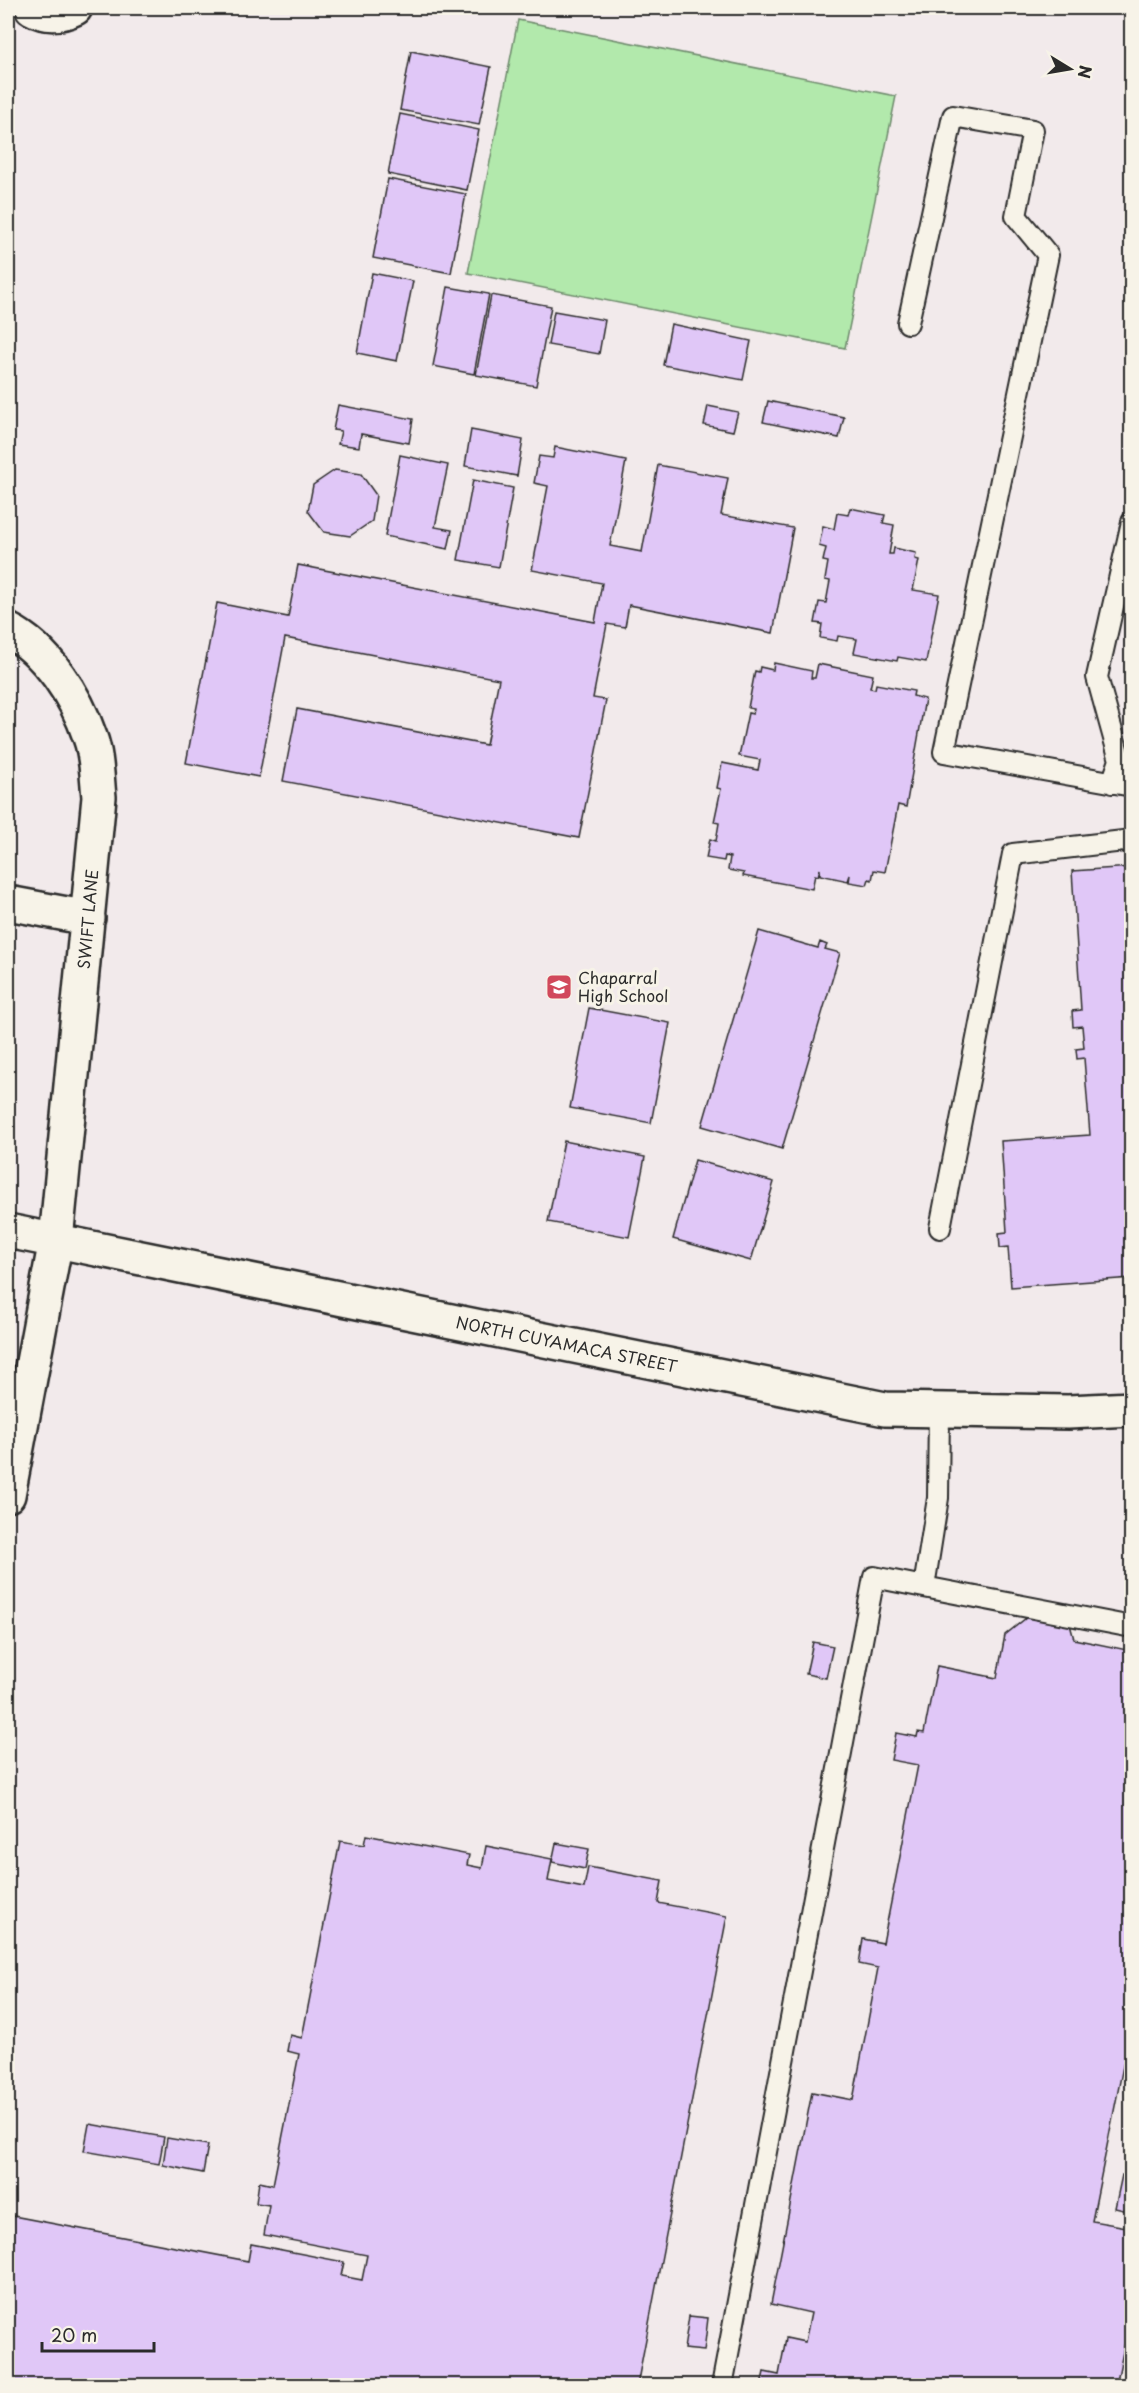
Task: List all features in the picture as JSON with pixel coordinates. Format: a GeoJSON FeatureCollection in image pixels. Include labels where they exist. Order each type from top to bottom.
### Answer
{"type":"FeatureCollection","features":[{"type":"Feature","properties":{"kind":"main road"},"geometry":{"type":"LineString","coordinates":[[32,8],[47,14],[61,13],[75,8]]}},
{"type":"Feature","properties":{"kind":"main road","name":"SWIFT LANE"},"geometry":{"type":"LineString","coordinates":[[8,630],[26,639],[61,679],[91,738],[99,797],[56,1240],[8,1495]]}},
{"type":"Feature","properties":{"kind":"main road"},"geometry":{"type":"LineString","coordinates":[[8,903],[88,918]]}},
{"type":"Feature","properties":{"kind":"main road","name":"NORTH CUYAMACA STREET"},"geometry":{"type":"LineString","coordinates":[[8,1231],[885,1409],[1068,1412],[1131,1409]]}},
{"type":"Feature","properties":{"kind":"lane"},"geometry":{"type":"LineString","coordinates":[[908,323],[953,116],[1033,129],[1016,216],[1048,255],[944,752],[1122,785],[1120,760],[1097,677],[1131,522]]}},
{"type":"Feature","properties":{"kind":"lane"},"geometry":{"type":"LineString","coordinates":[[940,1228],[1013,854],[1131,840]]}},
{"type":"Feature","properties":{"kind":"lane"},"geometry":{"type":"LineString","coordinates":[[924,1587],[938,1498],[939,1410]]}},
{"type":"Feature","properties":{"kind":"lane"},"geometry":{"type":"LineString","coordinates":[[722,2385],[874,1577],[1131,1628]]}},
{"type":"Feature","properties":{"kind":"green space"},"geometry":{"type":"Polygon","coordinates":[[[518,20],[896,96],[845,348],[468,273],[518,20]]]}},
{"type":"Feature","properties":{"kind":"building"},"geometry":{"type":"Polygon","coordinates":[[[411,51],[491,67],[479,125],[400,110],[411,51]]]}},
{"type":"Feature","properties":{"kind":"building"},"geometry":{"type":"Polygon","coordinates":[[[400,114],[479,130],[467,190],[388,174],[400,114]]]}},
{"type":"Feature","properties":{"kind":"building"},"geometry":{"type":"Polygon","coordinates":[[[388,179],[466,194],[451,273],[373,258],[388,179]]]}},
{"type":"Feature","properties":{"kind":"building"},"geometry":{"type":"Polygon","coordinates":[[[372,273],[413,281],[397,361],[357,353],[372,273]]]}},
{"type":"Feature","properties":{"kind":"building"},"geometry":{"type":"Polygon","coordinates":[[[448,287],[489,294],[474,374],[433,366],[448,287]]]}},
{"type":"Feature","properties":{"kind":"building"},"geometry":{"type":"Polygon","coordinates":[[[491,295],[551,306],[536,386],[476,375],[491,295]]]}},
{"type":"Feature","properties":{"kind":"building"},"geometry":{"type":"Polygon","coordinates":[[[554,311],[605,320],[599,354],[548,345],[554,311]]]}},
{"type":"Feature","properties":{"kind":"building"},"geometry":{"type":"Polygon","coordinates":[[[671,324],[751,341],[743,380],[663,365],[671,324]]]}},
{"type":"Feature","properties":{"kind":"building"},"geometry":{"type":"Polygon","coordinates":[[[768,401],[844,417],[839,438],[763,422],[768,401]]]}},
{"type":"Feature","properties":{"kind":"building"},"geometry":{"type":"Polygon","coordinates":[[[338,405],[413,419],[409,443],[361,434],[359,447],[338,444],[341,431],[333,430],[338,405]]]}},
{"type":"Feature","properties":{"kind":"building"},"geometry":{"type":"Polygon","coordinates":[[[708,406],[738,412],[733,431],[704,425],[708,406]]]}},
{"type":"Feature","properties":{"kind":"building"},"geometry":{"type":"Polygon","coordinates":[[[471,430],[523,440],[517,476],[465,466],[471,430]]]}},
{"type":"Feature","properties":{"kind":"building"},"geometry":{"type":"Polygon","coordinates":[[[555,447],[626,461],[610,546],[642,552],[658,465],[728,478],[721,515],[793,528],[773,633],[629,605],[625,627],[607,624],[593,698],[606,700],[579,838],[283,781],[297,709],[486,745],[499,679],[285,638],[259,777],[186,763],[217,603],[288,617],[298,565],[595,622],[602,583],[532,570],[548,486],[534,483],[539,456],[553,458],[555,447]]]}},
{"type":"Feature","properties":{"kind":"building"},"geometry":{"type":"Polygon","coordinates":[[[400,455],[448,465],[435,527],[452,530],[448,549],[385,536],[400,455]]]}},
{"type":"Feature","properties":{"kind":"building"},"geometry":{"type":"Polygon","coordinates":[[[335,470],[361,474],[376,495],[372,521],[350,536],[324,532],[308,511],[313,485],[335,470]]]}},
{"type":"Feature","properties":{"kind":"building"},"geometry":{"type":"Polygon","coordinates":[[[473,480],[513,488],[499,567],[458,560],[473,480]]]}},
{"type":"Feature","properties":{"kind":"building"},"geometry":{"type":"Polygon","coordinates":[[[850,508],[885,515],[883,523],[894,525],[889,554],[893,554],[894,548],[916,553],[915,559],[919,560],[913,590],[939,594],[926,662],[898,657],[897,661],[854,653],[857,639],[838,636],[837,641],[820,638],[822,624],[815,623],[819,602],[826,603],[830,581],[825,580],[828,562],[823,561],[826,548],[819,546],[823,526],[834,529],[837,513],[848,515],[850,508]]]}},
{"type":"Feature","properties":{"kind":"building"},"geometry":{"type":"Polygon","coordinates":[[[774,663],[812,671],[811,678],[815,678],[818,664],[873,675],[870,688],[875,689],[876,684],[914,691],[913,696],[925,699],[906,807],[898,805],[885,872],[874,870],[872,880],[869,879],[867,885],[849,882],[850,875],[848,881],[820,875],[820,869],[818,876],[815,875],[812,889],[743,876],[744,873],[728,870],[730,857],[725,856],[724,861],[706,858],[710,839],[716,841],[719,823],[714,822],[721,789],[717,788],[722,763],[758,770],[760,760],[739,756],[748,713],[753,714],[754,709],[748,708],[755,671],[759,672],[760,667],[773,670],[774,663]]]}},
{"type":"Feature","properties":{"kind":"building"},"geometry":{"type":"Polygon","coordinates":[[[1132,867],[1132,1278],[1011,1287],[1008,1247],[1000,1248],[999,1233],[1007,1232],[1001,1141],[1090,1135],[1084,1058],[1077,1059],[1076,1049],[1084,1048],[1082,1026],[1073,1027],[1072,1011],[1081,1010],[1072,871],[1132,867]]]}},
{"type":"Feature","properties":{"kind":"building"},"geometry":{"type":"Polygon","coordinates":[[[759,931],[818,948],[820,942],[827,945],[825,949],[840,953],[782,1149],[702,1126],[759,931]]]}},
{"type":"Feature","properties":{"kind":"building"},"geometry":{"type":"Polygon","coordinates":[[[589,1008],[670,1023],[651,1123],[570,1108],[589,1008]]]}},
{"type":"Feature","properties":{"kind":"building"},"geometry":{"type":"Polygon","coordinates":[[[564,1141],[645,1157],[629,1237],[548,1222],[564,1141]]]}},
{"type":"Feature","properties":{"kind":"building"},"geometry":{"type":"Polygon","coordinates":[[[695,1160],[774,1182],[751,1261],[673,1239],[695,1160]]]}},
{"type":"Feature","properties":{"kind":"building"},"geometry":{"type":"Polygon","coordinates":[[[1031,1614],[1069,1621],[1074,1639],[1132,1651],[1132,2021],[1092,2221],[1132,2228],[1132,2308],[1116,2386],[761,2386],[764,2372],[779,2375],[786,2338],[805,2342],[811,2313],[771,2304],[812,2092],[853,2100],[878,1968],[859,1964],[863,1939],[883,1943],[918,1765],[891,1760],[896,1733],[917,1737],[918,1732],[924,1733],[937,1666],[997,1678],[1005,1635],[1031,1614]]]}},
{"type":"Feature","properties":{"kind":"building"},"geometry":{"type":"Polygon","coordinates":[[[813,1642],[833,1646],[826,1678],[806,1674],[813,1642]]]}},
{"type":"Feature","properties":{"kind":"building"},"geometry":{"type":"Polygon","coordinates":[[[366,1835],[469,1855],[467,1865],[482,1868],[486,1846],[552,1859],[548,1881],[584,1888],[588,1867],[662,1881],[658,1903],[727,1916],[637,2386],[8,2386],[8,2215],[248,2261],[251,2244],[344,2262],[341,2276],[362,2280],[367,2255],[264,2235],[269,2205],[256,2203],[259,2182],[273,2185],[299,2054],[287,2051],[290,2035],[302,2038],[340,1841],[364,1845],[366,1835]]]}},
{"type":"Feature","properties":{"kind":"building"},"geometry":{"type":"Polygon","coordinates":[[[556,1843],[589,1849],[585,1869],[552,1862],[556,1843]]]}},
{"type":"Feature","properties":{"kind":"building"},"geometry":{"type":"Polygon","coordinates":[[[89,2124],[164,2137],[159,2164],[84,2151],[89,2124]]]}},
{"type":"Feature","properties":{"kind":"building"},"geometry":{"type":"Polygon","coordinates":[[[167,2138],[208,2145],[203,2173],[163,2165],[167,2138]]]}},
{"type":"Feature","properties":{"kind":"building"},"geometry":{"type":"Polygon","coordinates":[[[1122,2175],[1132,2177],[1132,2212],[1115,2208],[1122,2175]]]}},
{"type":"Feature","properties":{"kind":"building"},"geometry":{"type":"Polygon","coordinates":[[[689,2316],[708,2318],[704,2351],[684,2349],[689,2316]]]}},
{"type":"Feature","properties":{"kind":"place","name":"Chaparral High School"},"geometry":{"type":"Point","coordinates":[559,987]}}]}
